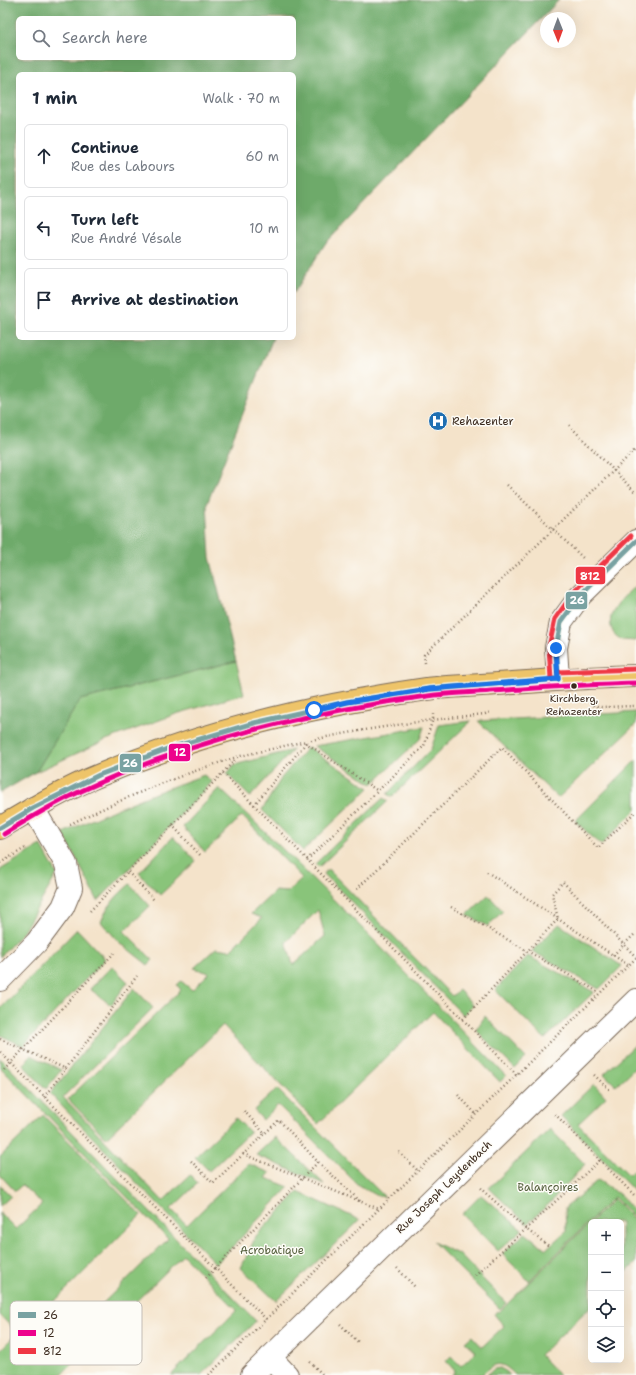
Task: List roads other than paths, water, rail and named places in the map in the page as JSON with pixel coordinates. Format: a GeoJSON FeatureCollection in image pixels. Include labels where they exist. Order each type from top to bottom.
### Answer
{"type":"FeatureCollection","features":[{"type":"Feature","properties":{"kind":"main road"},"geometry":{"type":"LineString","coordinates":[[0,828],[33,808],[99,775],[167,749],[262,721],[347,702],[429,689],[558,679],[636,676]]}},
{"type":"Feature","properties":{"kind":"street"},"geometry":{"type":"LineString","coordinates":[[558,679],[556,648],[561,622],[580,596],[636,541]]}},
{"type":"Feature","properties":{"kind":"street"},"geometry":{"type":"LineString","coordinates":[[0,980],[37,942],[63,907],[71,888],[66,864],[33,808]]}},
{"type":"Feature","properties":{"kind":"street","name":"Rue Joseph Leydenbach"},"geometry":{"type":"LineString","coordinates":[[252,1375],[636,1000]]}},
{"type":"Feature","properties":{"kind":"street"},"geometry":{"type":"LineString","coordinates":[[270,1357],[287,1375]]}},
{"type":"Feature","properties":{"kind":"place","name":"Rehazenter"},"geometry":{"type":"Point","coordinates":[438,421]}},
{"type":"Feature","properties":{"kind":"place","name":"Kirchberg, Rehazenter"},"geometry":{"type":"Point","coordinates":[574,686]}},
{"type":"Feature","properties":{"kind":"park label","name":"Balançoires"},"geometry":{"type":"Point","coordinates":[548,1187]}},
{"type":"Feature","properties":{"kind":"park label","name":"Acrobatique"},"geometry":{"type":"Point","coordinates":[272,1250]}}]}
